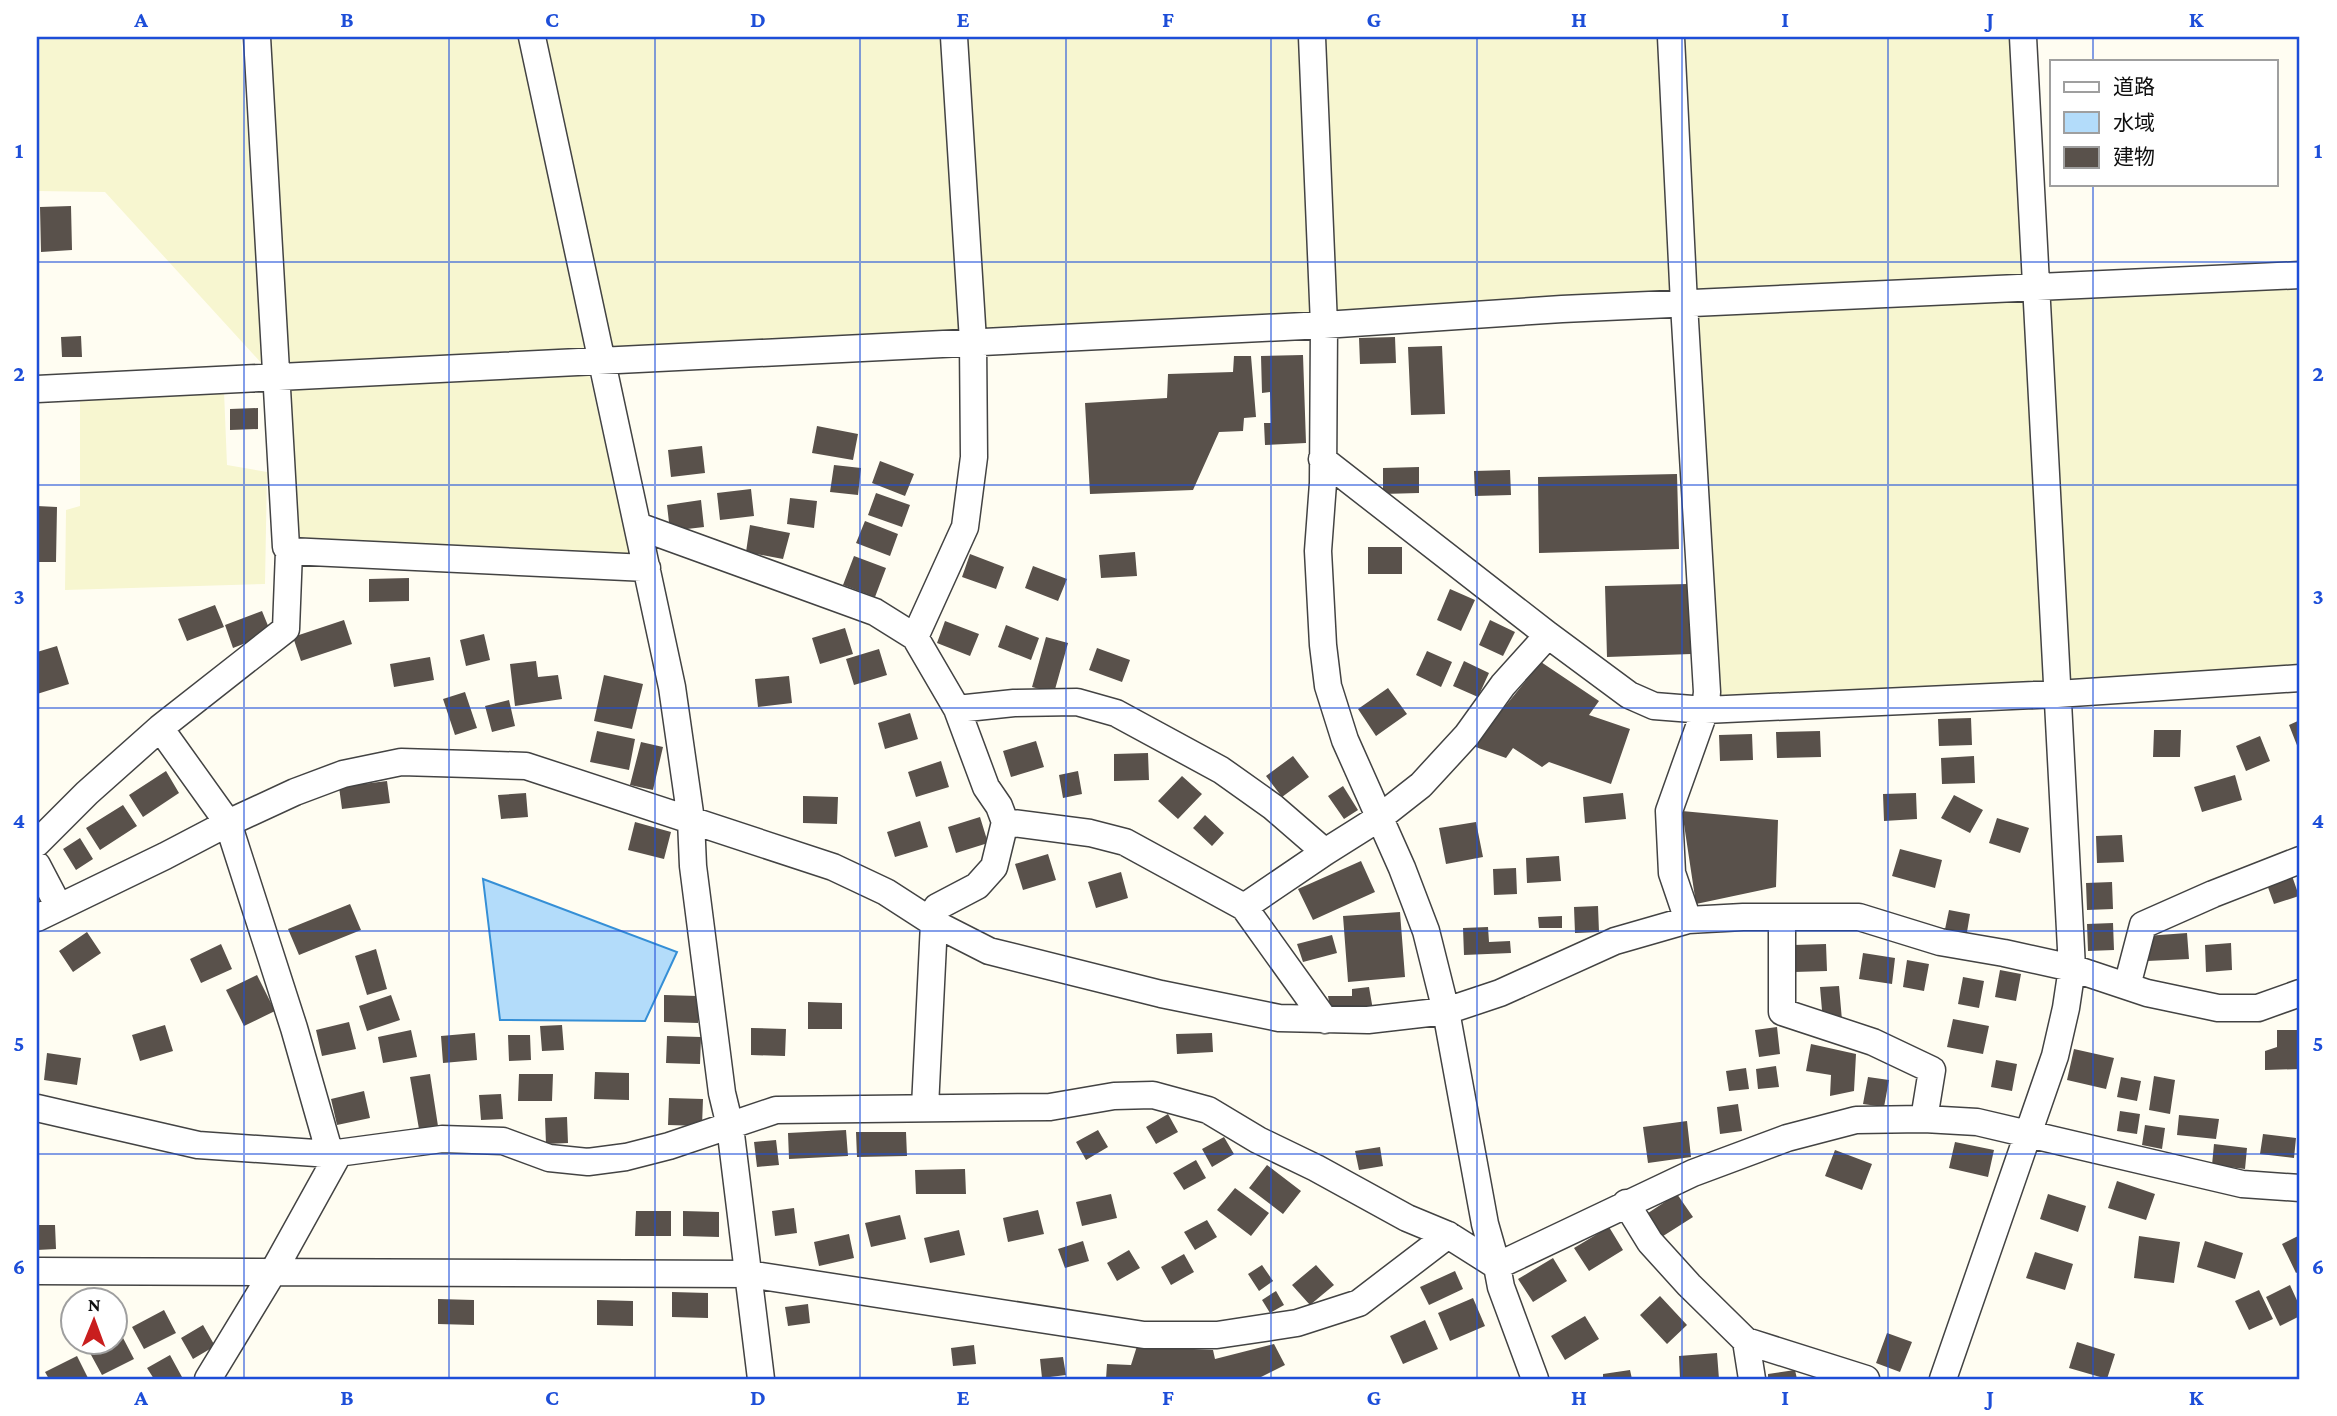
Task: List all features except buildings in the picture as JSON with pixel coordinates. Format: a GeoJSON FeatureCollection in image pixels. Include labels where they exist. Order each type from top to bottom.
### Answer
{"type":"FeatureCollection","features":[{"type":"Feature","properties":{"kind":"street"},"geometry":{"type":"LineString","coordinates":[[37,843],[87,793],[160,729],[286,629],[289,551],[286,547],[275,376],[257,37]]}},
{"type":"Feature","properties":{"kind":"street"},"geometry":{"type":"LineString","coordinates":[[532,37],[674,699],[691,820],[693,866],[722,1093],[730,1126],[761,1379]]}},
{"type":"Feature","properties":{"kind":"street"},"geometry":{"type":"LineString","coordinates":[[915,637],[965,527],[974,457],[973,341],[954,37]]}},
{"type":"Feature","properties":{"kind":"street"},"geometry":{"type":"LineString","coordinates":[[1312,37],[1324,325],[1318,551],[1328,686],[1345,740],[1426,931],[1446,1011],[1485,1224],[1501,1287],[1535,1379]]}},
{"type":"Feature","properties":{"kind":"street"},"geometry":{"type":"LineString","coordinates":[[1671,37],[1707,692],[1705,710],[1669,811],[1672,873],[1688,920]]}},
{"type":"Feature","properties":{"kind":"street"},"geometry":{"type":"LineString","coordinates":[[1943,1379],[2055,1056],[2072,968],[2023,37]]}},
{"type":"Feature","properties":{"kind":"street"},"geometry":{"type":"LineString","coordinates":[[37,389],[2300,275]]}},
{"type":"Feature","properties":{"kind":"street"},"geometry":{"type":"LineString","coordinates":[[1322,459],[1548,635],[1629,695],[1654,706],[1705,710],[2057,694],[2300,678]]}},
{"type":"Feature","properties":{"kind":"street"},"geometry":{"type":"LineString","coordinates":[[638,526],[875,612],[915,637],[957,709],[986,787],[999,806],[1005,822],[994,867],[978,886],[937,907],[925,1107]]}},
{"type":"Feature","properties":{"kind":"street"},"geometry":{"type":"LineString","coordinates":[[289,551],[647,568]]}},
{"type":"Feature","properties":{"kind":"street"},"geometry":{"type":"LineString","coordinates":[[1244,907],[1379,818],[1421,785],[1458,745],[1503,685],[1548,635]]}},
{"type":"Feature","properties":{"kind":"street"},"geometry":{"type":"LineString","coordinates":[[957,709],[1014,703],[1077,702],[1116,713],[1221,770],[1273,807],[1325,852]]}},
{"type":"Feature","properties":{"kind":"street"},"geometry":{"type":"LineString","coordinates":[[160,729],[228,823],[334,1153],[274,1272],[208,1379]]}},
{"type":"Feature","properties":{"kind":"street"},"geometry":{"type":"LineString","coordinates":[[37,865],[48,912],[228,823],[295,792],[343,774],[401,762],[526,766],[833,867],[886,892],[934,923],[989,951],[1161,994],[1279,1018],[1368,1020],[1446,1011],[1500,993],[1615,941],[1688,920],[1859,917],[1940,942],[2072,968],[2147,993],[2218,1008],[2258,1008],[2300,993]]}},
{"type":"Feature","properties":{"kind":"street"},"geometry":{"type":"LineString","coordinates":[[1005,822],[1090,833],[1125,842],[1244,907],[1325,1020]]}},
{"type":"Feature","properties":{"kind":"street"},"geometry":{"type":"LineString","coordinates":[[2127,986],[2143,925],[2300,860]]}},
{"type":"Feature","properties":{"kind":"street"},"geometry":{"type":"LineString","coordinates":[[1782,918],[1782,1012],[1873,1042],[1932,1070],[1924,1119]]}},
{"type":"Feature","properties":{"kind":"street"},"geometry":{"type":"LineString","coordinates":[[37,1108],[198,1145],[334,1153],[442,1139],[503,1141],[549,1158],[588,1162],[626,1157],[669,1146],[776,1110],[1050,1107],[1114,1096],[1153,1095],[1208,1110],[1258,1140],[1407,1218],[1448,1236],[1497,1266]]}},
{"type":"Feature","properties":{"kind":"street"},"geometry":{"type":"LineString","coordinates":[[1497,1266],[1704,1168],[1787,1138],[1856,1120],[1924,1119],[1977,1122],[2242,1184],[2300,1188]]}},
{"type":"Feature","properties":{"kind":"street"},"geometry":{"type":"LineString","coordinates":[[1626,1203],[1650,1242],[1746,1341],[1866,1379]]}},
{"type":"Feature","properties":{"kind":"street"},"geometry":{"type":"LineString","coordinates":[[37,1271],[748,1274],[1144,1335],[1217,1335],[1297,1322],[1359,1303],[1448,1236]]}},
{"type":"Feature","properties":{"kind":"street"},"geometry":{"type":"LineString","coordinates":[[1746,1341],[1752,1379]]}},
{"type":"Feature","properties":{"kind":"green space"},"geometry":{"type":"Polygon","coordinates":[[[37,37],[241,37],[264,366],[105,192],[37,191],[37,37]]]}},
{"type":"Feature","properties":{"kind":"green space"},"geometry":{"type":"Polygon","coordinates":[[[268,37],[1664,37],[1676,294],[281,367],[268,37]]]}},
{"type":"Feature","properties":{"kind":"green space"},"geometry":{"type":"Polygon","coordinates":[[[1685,37],[2019,37],[2038,288],[2300,283],[2300,678],[1718,701],[1685,37]]]}},
{"type":"Feature","properties":{"kind":"green space"},"geometry":{"type":"Polygon","coordinates":[[[589,373],[631,558],[296,543],[290,386],[589,373]]]}},
{"type":"Feature","properties":{"kind":"green space"},"geometry":{"type":"Polygon","coordinates":[[[224,391],[227,465],[267,472],[265,584],[65,590],[66,510],[80,506],[80,399],[224,391]]]}},
{"type":"Feature","properties":{"kind":"water"},"geometry":{"type":"Polygon","coordinates":[[[483,879],[677,952],[645,1021],[500,1020],[483,879]]]}}]}
